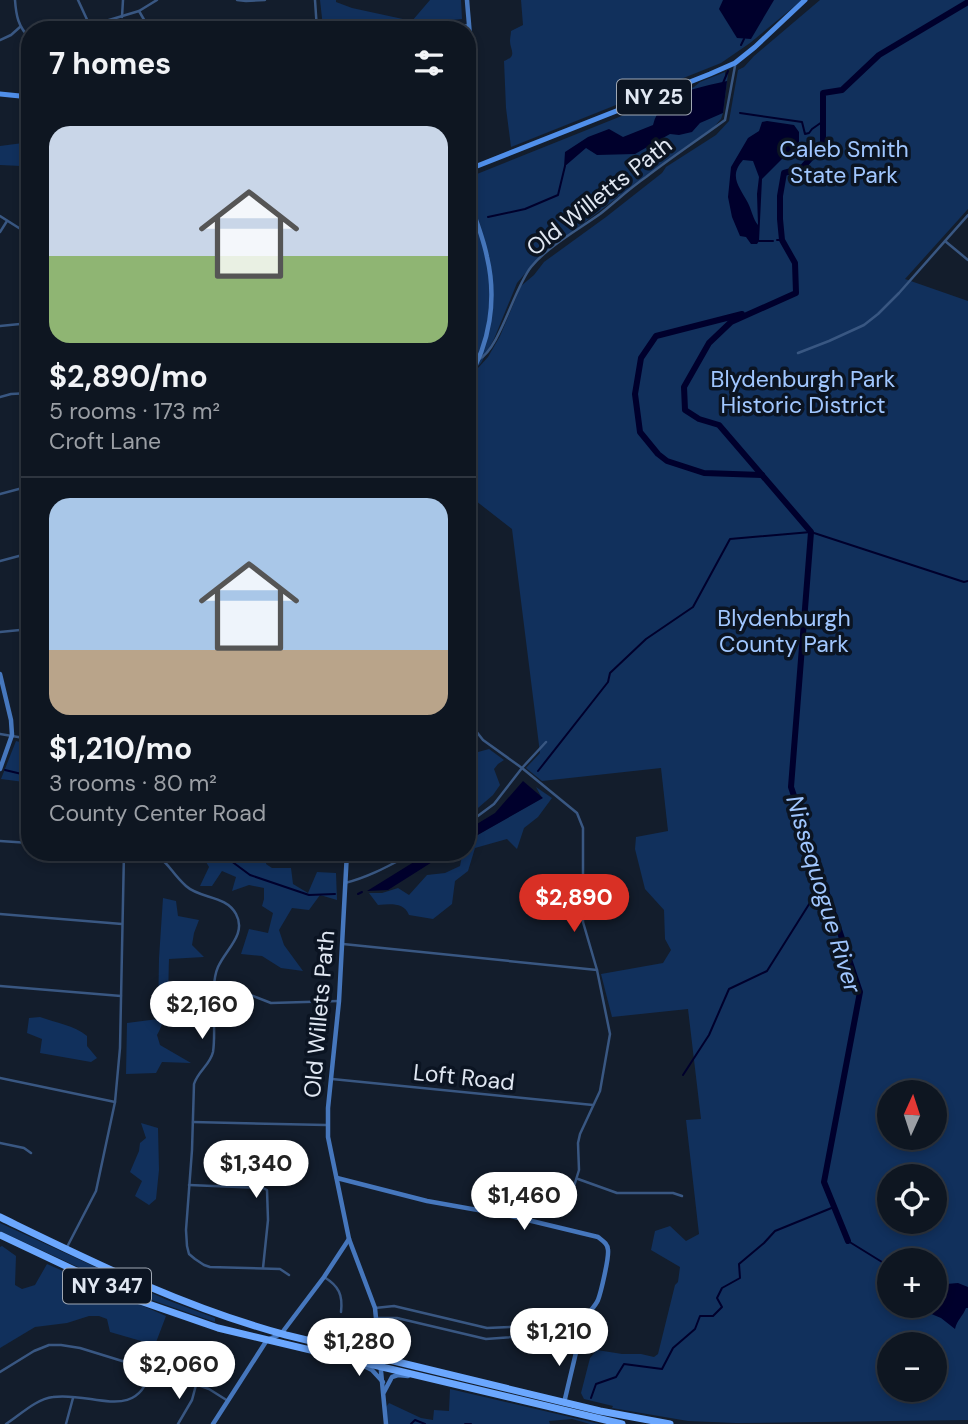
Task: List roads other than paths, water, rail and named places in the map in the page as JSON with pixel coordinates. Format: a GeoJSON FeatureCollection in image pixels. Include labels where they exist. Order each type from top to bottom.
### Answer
{"type":"FeatureCollection","features":[{"type":"Feature","properties":{"kind":"highway","name":"NY 347"},"geometry":{"type":"LineString","coordinates":[[0,1217],[139,1284],[183,1302],[281,1334],[622,1424]]}},
{"type":"Feature","properties":{"kind":"highway","name":"NY 347"},"geometry":{"type":"LineString","coordinates":[[0,1236],[151,1305],[196,1321],[421,1377],[564,1407],[670,1424]]}},
{"type":"Feature","properties":{"kind":"main road"},"geometry":{"type":"LineString","coordinates":[[467,0],[469,21]]}},
{"type":"Feature","properties":{"kind":"main road","name":"NY 25"},"geometry":{"type":"LineString","coordinates":[[476,166],[735,63],[805,0]]}},
{"type":"Feature","properties":{"kind":"main road"},"geometry":{"type":"LineString","coordinates":[[0,94],[21,96]]}},
{"type":"Feature","properties":{"kind":"main road"},"geometry":{"type":"LineString","coordinates":[[476,222],[487,254],[492,285],[488,332],[476,364]]}},
{"type":"Feature","properties":{"kind":"main road"},"geometry":{"type":"LineString","coordinates":[[0,674],[12,735],[0,769]]}},
{"type":"Feature","properties":{"kind":"main road","name":"Old Willets Path"},"geometry":{"type":"LineString","coordinates":[[346,861],[343,944],[328,1137],[349,1239],[375,1308],[386,1424]]}},
{"type":"Feature","properties":{"kind":"main road"},"geometry":{"type":"LineString","coordinates":[[336,1178],[435,1203],[511,1216],[598,1237],[606,1244],[609,1252],[598,1299],[585,1316],[564,1407]]}},
{"type":"Feature","properties":{"kind":"main road"},"geometry":{"type":"LineString","coordinates":[[213,1424],[267,1340],[281,1334],[349,1239]]}},
{"type":"Feature","properties":{"kind":"main road"},"geometry":{"type":"LineString","coordinates":[[351,1351],[369,1348],[377,1327]]}},
{"type":"Feature","properties":{"kind":"main road"},"geometry":{"type":"LineString","coordinates":[[346,1359],[372,1370],[383,1382]]}},
{"type":"Feature","properties":{"kind":"main road"},"geometry":{"type":"LineString","coordinates":[[384,1392],[389,1380],[396,1376],[421,1377]]}},
{"type":"Feature","properties":{"kind":"street"},"geometry":{"type":"LineString","coordinates":[[0,40],[20,27],[15,0]]}},
{"type":"Feature","properties":{"kind":"street"},"geometry":{"type":"LineString","coordinates":[[78,0],[88,21]]}},
{"type":"Feature","properties":{"kind":"street"},"geometry":{"type":"LineString","coordinates":[[122,17],[123,0]]}},
{"type":"Feature","properties":{"kind":"street"},"geometry":{"type":"LineString","coordinates":[[108,21],[139,11],[157,0]]}},
{"type":"Feature","properties":{"kind":"street"},"geometry":{"type":"LineString","coordinates":[[237,0],[265,0]]}},
{"type":"Feature","properties":{"kind":"street"},"geometry":{"type":"LineString","coordinates":[[315,0],[316,21]]}},
{"type":"Feature","properties":{"kind":"street"},"geometry":{"type":"LineString","coordinates":[[139,11],[145,21]]}},
{"type":"Feature","properties":{"kind":"street","name":"Old Willetts Path"},"geometry":{"type":"LineString","coordinates":[[479,359],[484,357],[496,342],[517,289],[537,261],[652,172],[725,120],[735,63]]}},
{"type":"Feature","properties":{"kind":"street"},"geometry":{"type":"LineString","coordinates":[[799,354],[864,325],[878,314],[968,215]]}},
{"type":"Feature","properties":{"kind":"street"},"geometry":{"type":"LineString","coordinates":[[0,216],[21,229]]}},
{"type":"Feature","properties":{"kind":"street"},"geometry":{"type":"LineString","coordinates":[[0,232],[7,220]]}},
{"type":"Feature","properties":{"kind":"street"},"geometry":{"type":"LineString","coordinates":[[945,241],[968,261]]}},
{"type":"Feature","properties":{"kind":"street"},"geometry":{"type":"LineString","coordinates":[[0,326],[21,324]]}},
{"type":"Feature","properties":{"kind":"street"},"geometry":{"type":"LineString","coordinates":[[0,397],[21,393]]}},
{"type":"Feature","properties":{"kind":"street"},"geometry":{"type":"LineString","coordinates":[[0,494],[21,488]]}},
{"type":"Feature","properties":{"kind":"street"},"geometry":{"type":"LineString","coordinates":[[0,561],[21,555]]}},
{"type":"Feature","properties":{"kind":"street"},"geometry":{"type":"LineString","coordinates":[[0,632],[21,630]]}},
{"type":"Feature","properties":{"kind":"street"},"geometry":{"type":"LineString","coordinates":[[476,732],[572,808],[583,828],[583,922],[597,970],[610,1034],[600,1091],[579,1138],[578,1180],[571,1196]]}},
{"type":"Feature","properties":{"kind":"street"},"geometry":{"type":"LineString","coordinates":[[0,734],[21,737]]}},
{"type":"Feature","properties":{"kind":"street"},"geometry":{"type":"LineString","coordinates":[[476,817],[494,804],[546,742]]}},
{"type":"Feature","properties":{"kind":"street"},"geometry":{"type":"LineString","coordinates":[[0,841],[21,843]]}},
{"type":"Feature","properties":{"kind":"street"},"geometry":{"type":"LineString","coordinates":[[66,1249],[96,1191],[116,1102],[120,1048],[124,861]]}},
{"type":"Feature","properties":{"kind":"street"},"geometry":{"type":"LineString","coordinates":[[163,861],[192,891],[228,904],[240,924],[237,936],[216,974],[213,1051],[208,1063],[196,1078],[193,1092],[186,1230],[190,1254],[199,1263],[210,1266],[280,1269],[289,1275]]}},
{"type":"Feature","properties":{"kind":"street"},"geometry":{"type":"LineString","coordinates":[[345,883],[370,875],[397,861]]}},
{"type":"Feature","properties":{"kind":"street"},"geometry":{"type":"LineString","coordinates":[[0,914],[122,924]]}},
{"type":"Feature","properties":{"kind":"street"},"geometry":{"type":"LineString","coordinates":[[343,944],[597,970]]}},
{"type":"Feature","properties":{"kind":"street"},"geometry":{"type":"LineString","coordinates":[[0,986],[121,996]]}},
{"type":"Feature","properties":{"kind":"street"},"geometry":{"type":"LineString","coordinates":[[215,992],[248,994],[271,1003],[339,1001]]}},
{"type":"Feature","properties":{"kind":"street"},"geometry":{"type":"LineString","coordinates":[[0,1078],[116,1102]]}},
{"type":"Feature","properties":{"kind":"street","name":"Loft Road"},"geometry":{"type":"LineString","coordinates":[[332,1079],[593,1105]]}},
{"type":"Feature","properties":{"kind":"street"},"geometry":{"type":"LineString","coordinates":[[193,1122],[328,1125]]}},
{"type":"Feature","properties":{"kind":"street"},"geometry":{"type":"LineString","coordinates":[[0,1143],[24,1148],[31,1153]]}},
{"type":"Feature","properties":{"kind":"street"},"geometry":{"type":"LineString","coordinates":[[578,1180],[617,1193],[673,1193],[682,1196]]}},
{"type":"Feature","properties":{"kind":"street"},"geometry":{"type":"LineString","coordinates":[[189,1185],[225,1185],[267,1190],[268,1220],[262,1268]]}},
{"type":"Feature","properties":{"kind":"street"},"geometry":{"type":"LineString","coordinates":[[324,1277],[339,1290],[341,1312]]}},
{"type":"Feature","properties":{"kind":"street"},"geometry":{"type":"LineString","coordinates":[[375,1308],[394,1306],[487,1328],[535,1326],[553,1334]]}},
{"type":"Feature","properties":{"kind":"street"},"geometry":{"type":"LineString","coordinates":[[393,1314],[394,1306]]}},
{"type":"Feature","properties":{"kind":"street"},"geometry":{"type":"LineString","coordinates":[[376,1318],[393,1314],[486,1339],[553,1334],[579,1338]]}},
{"type":"Feature","properties":{"kind":"street"},"geometry":{"type":"LineString","coordinates":[[534,1336],[535,1326]]}},
{"type":"Feature","properties":{"kind":"street"},"geometry":{"type":"LineString","coordinates":[[0,1372],[34,1351],[49,1345],[61,1345],[80,1348],[209,1389],[228,1401]]}},
{"type":"Feature","properties":{"kind":"street"},"geometry":{"type":"LineString","coordinates":[[119,1407],[132,1402],[143,1392],[150,1370]]}},
{"type":"Feature","properties":{"kind":"street"},"geometry":{"type":"LineString","coordinates":[[178,1424],[192,1400],[196,1385]]}},
{"type":"Feature","properties":{"kind":"street"},"geometry":{"type":"LineString","coordinates":[[6,1424],[46,1398],[61,1396],[112,1407]]}},
{"type":"Feature","properties":{"kind":"street"},"geometry":{"type":"LineString","coordinates":[[66,1424],[73,1398]]}},
{"type":"Feature","properties":{"kind":"waterway","name":"Nissequogue River"},"geometry":{"type":"LineString","coordinates":[[848,1241],[824,1182],[860,992],[791,787],[811,532],[719,425],[699,419],[685,410],[684,387],[709,343],[731,322],[796,293],[795,263],[782,240],[780,196],[784,173],[802,168],[823,144],[823,93],[842,90],[879,55],[968,2]]}},
{"type":"Feature","properties":{"kind":"waterway"},"geometry":{"type":"LineString","coordinates":[[741,45],[744,39]]}},
{"type":"Feature","properties":{"kind":"waterway"},"geometry":{"type":"LineString","coordinates":[[723,83],[728,71]]}},
{"type":"Feature","properties":{"kind":"waterway"},"geometry":{"type":"LineString","coordinates":[[740,113],[802,122],[805,134],[822,122]]}},
{"type":"Feature","properties":{"kind":"waterway"},"geometry":{"type":"LineString","coordinates":[[488,217],[525,209],[558,195],[565,166]]}},
{"type":"Feature","properties":{"kind":"waterway","name":"Nissequogue River"},"geometry":{"type":"LineString","coordinates":[[777,240],[782,240]]}},
{"type":"Feature","properties":{"kind":"waterway"},"geometry":{"type":"LineString","coordinates":[[759,241],[773,241]]}},
{"type":"Feature","properties":{"kind":"waterway"},"geometry":{"type":"LineString","coordinates":[[742,314],[656,336],[641,358],[635,394],[640,432],[667,461],[704,473],[762,475]]}},
{"type":"Feature","properties":{"kind":"waterway"},"geometry":{"type":"LineString","coordinates":[[538,771],[608,682],[610,673],[646,639],[693,607],[730,539],[811,532],[964,582],[968,581]]}},
{"type":"Feature","properties":{"kind":"waterway"},"geometry":{"type":"LineString","coordinates":[[5,770],[21,774]]}},
{"type":"Feature","properties":{"kind":"waterway"},"geometry":{"type":"LineString","coordinates":[[231,861],[250,875],[309,895],[335,894]]}},
{"type":"Feature","properties":{"kind":"waterway"},"geometry":{"type":"LineString","coordinates":[[683,1075],[709,1035],[729,989],[767,971],[823,882]]}},
{"type":"Feature","properties":{"kind":"waterway"},"geometry":{"type":"LineString","coordinates":[[358,894],[362,892]]}},
{"type":"Feature","properties":{"kind":"waterway"},"geometry":{"type":"LineString","coordinates":[[591,1398],[596,1384],[616,1377],[624,1364],[662,1369],[673,1348],[695,1329],[700,1316],[713,1316],[722,1307],[717,1298],[722,1288],[740,1278],[739,1264],[775,1231],[834,1207]]}},
{"type":"Feature","properties":{"kind":"waterway","name":"Nissequogue River"},"geometry":{"type":"LineString","coordinates":[[848,1241],[877,1259]]}},
{"type":"Feature","properties":{"kind":"waterway"},"geometry":{"type":"LineString","coordinates":[[411,1424],[415,1420],[425,1424]]}},
{"type":"Feature","properties":{"kind":"waterway"},"geometry":{"type":"LineString","coordinates":[[465,1424],[471,1424]]}},
{"type":"Feature","properties":{"kind":"park label","name":"Caleb Smith State Park"},"geometry":{"type":"Point","coordinates":[844,162]}},
{"type":"Feature","properties":{"kind":"park label","name":"Blydenburgh Park Historic District"},"geometry":{"type":"Point","coordinates":[803,392]}},
{"type":"Feature","properties":{"kind":"park label","name":"Blydenburgh County Park"},"geometry":{"type":"Point","coordinates":[784,631]}}]}
